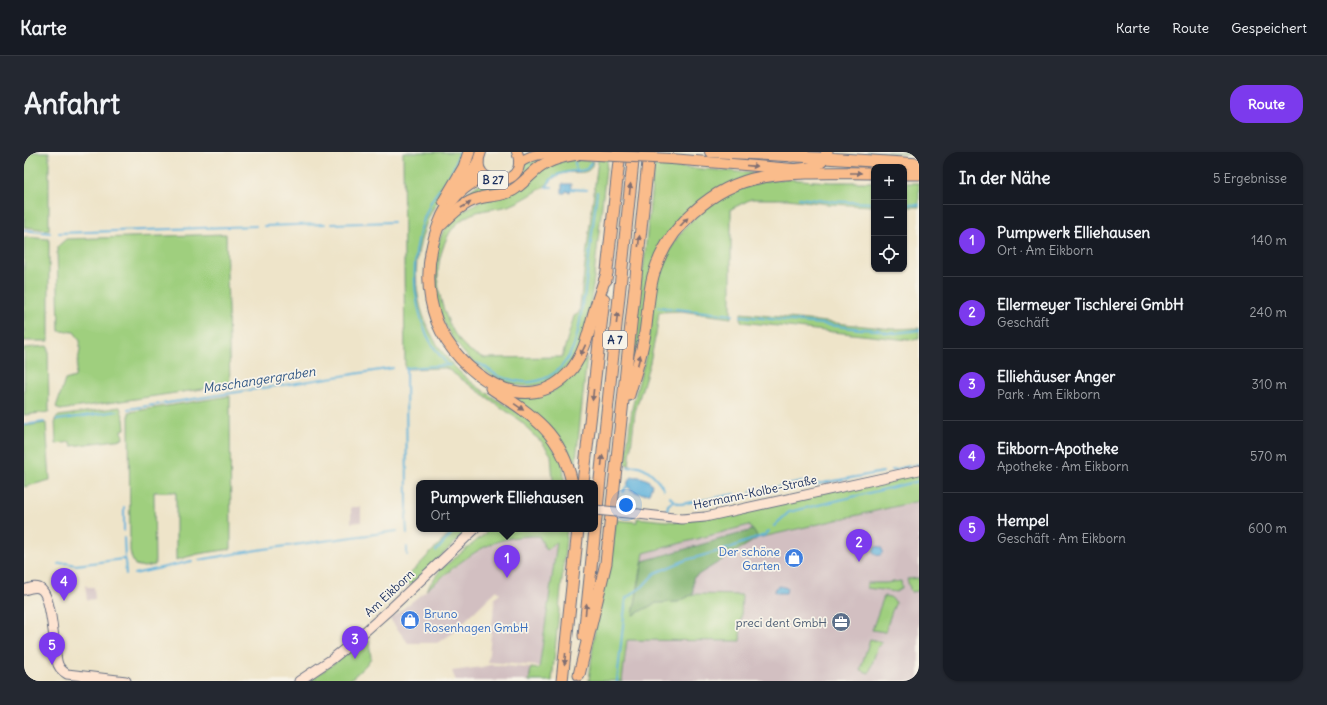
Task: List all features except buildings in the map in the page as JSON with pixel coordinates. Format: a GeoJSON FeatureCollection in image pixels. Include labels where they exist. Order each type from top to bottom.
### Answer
{"type":"FeatureCollection","features":[{"type":"Feature","properties":{"kind":"highway"},"geometry":{"type":"LineString","coordinates":[[469,152],[464,166],[437,212],[431,226],[423,260],[422,287],[424,300],[430,319],[442,343],[450,354],[479,381],[527,413],[549,432],[562,452],[567,463],[571,480]]}},
{"type":"Feature","properties":{"kind":"highway","name":"A 7"},"geometry":{"type":"LineString","coordinates":[[583,480],[620,152]]}},
{"type":"Feature","properties":{"kind":"highway","name":"A 7"},"geometry":{"type":"LineString","coordinates":[[598,499],[634,152]]}},
{"type":"Feature","properties":{"kind":"highway"},"geometry":{"type":"LineString","coordinates":[[579,678],[606,563],[649,152]]}},
{"type":"Feature","properties":{"kind":"highway"},"geometry":{"type":"LineString","coordinates":[[791,156],[803,152]]}},
{"type":"Feature","properties":{"kind":"highway"},"geometry":{"type":"LineString","coordinates":[[855,152],[881,162]]}},
{"type":"Feature","properties":{"kind":"highway"},"geometry":{"type":"LineString","coordinates":[[436,230],[455,211],[471,201],[509,192],[522,183],[541,165],[559,157],[579,154]]}},
{"type":"Feature","properties":{"kind":"highway"},"geometry":{"type":"LineString","coordinates":[[826,155],[881,162],[919,164]]}},
{"type":"Feature","properties":{"kind":"highway"},"geometry":{"type":"LineString","coordinates":[[447,197],[474,169],[479,157]]}},
{"type":"Feature","properties":{"kind":"highway","name":"B 27"},"geometry":{"type":"LineString","coordinates":[[793,169],[839,173],[871,173]]}},
{"type":"Feature","properties":{"kind":"highway"},"geometry":{"type":"LineString","coordinates":[[621,424],[642,349],[650,289],[654,275],[664,251],[677,230],[697,209],[721,192],[737,185],[761,177],[839,173]]}},
{"type":"Feature","properties":{"kind":"highway"},"geometry":{"type":"LineString","coordinates":[[907,174],[919,174]]}},
{"type":"Feature","properties":{"kind":"highway"},"geometry":{"type":"LineString","coordinates":[[486,177],[468,185],[460,191],[446,211],[436,230],[430,251],[429,276],[431,300],[441,330],[455,352],[472,371],[493,384],[513,391],[533,392],[553,385],[572,369],[588,340],[593,317],[607,273]]}},
{"type":"Feature","properties":{"kind":"highway"},"geometry":{"type":"LineString","coordinates":[[575,532],[575,551]]}},
{"type":"Feature","properties":{"kind":"highway"},"geometry":{"type":"LineString","coordinates":[[562,681],[578,532]]}},
{"type":"Feature","properties":{"kind":"highway","name":"A 7"},"geometry":{"type":"LineString","coordinates":[[579,678],[595,532]]}},
{"type":"Feature","properties":{"kind":"main road","name":"B 27"},"geometry":{"type":"LineString","coordinates":[[517,152],[519,163]]}},
{"type":"Feature","properties":{"kind":"main road"},"geometry":{"type":"LineString","coordinates":[[710,152],[791,156],[826,155]]}},
{"type":"Feature","properties":{"kind":"main road","name":"B 27"},"geometry":{"type":"LineString","coordinates":[[479,157],[480,170],[486,177],[493,180],[505,180],[514,174],[519,163],[529,156],[557,153],[672,159],[793,169]]}},
{"type":"Feature","properties":{"kind":"main road"},"geometry":{"type":"LineString","coordinates":[[793,169],[812,167],[821,164],[826,155]]}},
{"type":"Feature","properties":{"kind":"street","name":"Hermann-Kolbe-Straße"},"geometry":{"type":"LineString","coordinates":[[598,510],[682,519],[705,517],[919,470]]}},
{"type":"Feature","properties":{"kind":"street","name":"Am Eikborn"},"geometry":{"type":"LineString","coordinates":[[299,681],[332,659],[352,643],[472,532]]}},
{"type":"Feature","properties":{"kind":"street"},"geometry":{"type":"LineString","coordinates":[[24,590],[36,587],[41,589],[45,594],[50,611],[58,666],[62,671],[70,674],[126,681]]}},
{"type":"Feature","properties":{"kind":"shaded area"},"geometry":{"type":"Polygon","coordinates":[[[919,501],[919,681],[622,681],[626,643],[637,597],[644,553],[750,525],[758,538],[919,501]]]}},
{"type":"Feature","properties":{"kind":"shaded area"},"geometry":{"type":"Polygon","coordinates":[[[351,507],[361,507],[361,522],[351,523],[351,507]]]}},
{"type":"Feature","properties":{"kind":"shaded area"},"geometry":{"type":"Polygon","coordinates":[[[539,536],[557,541],[539,666],[488,662],[495,598],[500,594],[497,590],[450,635],[437,643],[408,643],[390,619],[477,550],[502,540],[539,536]]]}},
{"type":"Feature","properties":{"kind":"shaded area"},"geometry":{"type":"Polygon","coordinates":[[[85,585],[88,587],[94,587],[95,599],[87,600],[85,585]]]}},
{"type":"Feature","properties":{"kind":"shaded area"},"geometry":{"type":"Polygon","coordinates":[[[490,665],[531,668],[529,681],[456,681],[452,671],[490,665]]]}},
{"type":"Feature","properties":{"kind":"green space"},"geometry":{"type":"Polygon","coordinates":[[[24,152],[49,152],[49,230],[24,227],[24,152]]]}},
{"type":"Feature","properties":{"kind":"green space"},"geometry":{"type":"Polygon","coordinates":[[[403,152],[464,152],[454,174],[431,212],[422,236],[418,253],[416,272],[417,290],[426,324],[444,355],[470,381],[542,431],[562,463],[564,480],[553,480],[551,455],[542,442],[531,433],[523,423],[446,368],[405,369],[403,152]]]}},
{"type":"Feature","properties":{"kind":"green space"},"geometry":{"type":"Polygon","coordinates":[[[599,152],[608,152],[592,291],[582,344],[572,360],[557,376],[541,384],[523,386],[506,382],[488,373],[473,361],[459,347],[444,323],[438,307],[434,279],[437,248],[440,239],[447,226],[465,210],[535,172],[562,161],[593,161],[592,167],[589,170],[585,172],[561,174],[542,188],[512,205],[478,212],[466,217],[455,226],[449,234],[440,258],[438,269],[439,289],[447,319],[455,334],[466,347],[485,358],[562,357],[574,316],[579,313],[599,152]]]}},
{"type":"Feature","properties":{"kind":"green space"},"geometry":{"type":"Polygon","coordinates":[[[868,152],[919,152],[919,155],[868,152]]]}},
{"type":"Feature","properties":{"kind":"green space"},"geometry":{"type":"Polygon","coordinates":[[[549,156],[512,185],[452,206],[455,201],[482,182],[498,186],[508,185],[516,180],[526,163],[549,156]]]}},
{"type":"Feature","properties":{"kind":"green space"},"geometry":{"type":"Polygon","coordinates":[[[654,165],[752,173],[753,176],[741,179],[671,233],[640,336],[633,368],[630,367],[644,263],[654,165]]]}},
{"type":"Feature","properties":{"kind":"green space"},"geometry":{"type":"Polygon","coordinates":[[[785,179],[830,182],[871,182],[871,206],[828,204],[788,199],[751,199],[731,209],[731,318],[681,311],[659,312],[650,362],[635,412],[629,465],[625,464],[632,408],[645,359],[657,279],[667,255],[677,238],[690,222],[711,204],[730,193],[764,181],[785,179]]]}},
{"type":"Feature","properties":{"kind":"green space"},"geometry":{"type":"Polygon","coordinates":[[[907,183],[919,183],[919,207],[907,207],[907,183]]]}},
{"type":"Feature","properties":{"kind":"green space"},"geometry":{"type":"Polygon","coordinates":[[[226,234],[230,385],[60,410],[56,407],[65,380],[75,377],[80,350],[80,340],[74,332],[59,331],[57,247],[66,239],[226,234]]]}},
{"type":"Feature","properties":{"kind":"green space"},"geometry":{"type":"Polygon","coordinates":[[[24,237],[49,239],[49,341],[24,341],[24,237]]]}},
{"type":"Feature","properties":{"kind":"green space"},"geometry":{"type":"Polygon","coordinates":[[[741,313],[892,329],[919,328],[919,339],[908,340],[741,322],[741,313]]]}},
{"type":"Feature","properties":{"kind":"green space"},"geometry":{"type":"Polygon","coordinates":[[[48,346],[49,412],[24,415],[24,348],[48,346]]]}},
{"type":"Feature","properties":{"kind":"green space"},"geometry":{"type":"Polygon","coordinates":[[[587,356],[575,470],[568,451],[513,395],[531,397],[549,393],[571,377],[587,356]]]}},
{"type":"Feature","properties":{"kind":"green space"},"geometry":{"type":"Polygon","coordinates":[[[230,396],[231,549],[198,554],[176,560],[176,492],[154,492],[155,565],[144,567],[135,565],[130,551],[129,412],[230,396]]]}},
{"type":"Feature","properties":{"kind":"green space"},"geometry":{"type":"Polygon","coordinates":[[[120,407],[124,419],[125,429],[122,430],[123,439],[72,446],[71,442],[56,444],[55,419],[59,416],[120,407]]]}},
{"type":"Feature","properties":{"kind":"green space"},"geometry":{"type":"Polygon","coordinates":[[[46,423],[50,480],[24,487],[24,426],[46,423]]]}},
{"type":"Feature","properties":{"kind":"green space"},"geometry":{"type":"Polygon","coordinates":[[[919,473],[919,501],[758,538],[749,525],[644,553],[633,615],[656,603],[678,602],[693,594],[742,595],[740,641],[627,640],[622,681],[589,681],[596,618],[610,564],[616,520],[637,522],[637,518],[677,522],[919,473]]]}},
{"type":"Feature","properties":{"kind":"green space"},"geometry":{"type":"Polygon","coordinates":[[[753,530],[758,538],[693,578],[693,594],[678,602],[656,603],[633,615],[643,561],[753,530]]]}},
{"type":"Feature","properties":{"kind":"green space"},"geometry":{"type":"Polygon","coordinates":[[[451,532],[466,532],[411,585],[405,583],[405,579],[451,532]]]}},
{"type":"Feature","properties":{"kind":"green space"},"geometry":{"type":"Polygon","coordinates":[[[485,532],[567,532],[552,681],[529,681],[531,668],[539,669],[557,542],[546,550],[539,536],[505,539],[490,544],[465,559],[426,590],[441,569],[485,534],[485,532]]]}},
{"type":"Feature","properties":{"kind":"green space"},"geometry":{"type":"Polygon","coordinates":[[[919,578],[919,591],[911,592],[907,579],[919,578]]]}},
{"type":"Feature","properties":{"kind":"green space"},"geometry":{"type":"Polygon","coordinates":[[[901,581],[902,588],[896,592],[867,588],[867,583],[901,581]]]}},
{"type":"Feature","properties":{"kind":"green space"},"geometry":{"type":"Polygon","coordinates":[[[884,596],[890,597],[896,602],[885,632],[872,630],[884,596]]]}},
{"type":"Feature","properties":{"kind":"green space"},"geometry":{"type":"Polygon","coordinates":[[[364,639],[369,641],[371,658],[366,665],[349,681],[309,681],[344,656],[364,639]]]}},
{"type":"Feature","properties":{"kind":"green space"},"geometry":{"type":"Polygon","coordinates":[[[870,639],[882,642],[880,646],[878,646],[869,673],[860,670],[870,639]]]}},
{"type":"Feature","properties":{"kind":"water"},"geometry":{"type":"Polygon","coordinates":[[[562,184],[571,184],[570,192],[566,191],[565,193],[562,193],[562,184]]]}},
{"type":"Feature","properties":{"kind":"water"},"geometry":{"type":"Polygon","coordinates":[[[632,477],[641,477],[646,479],[652,485],[649,493],[639,493],[629,488],[628,482],[632,477]]]}},
{"type":"Feature","properties":{"kind":"water"},"geometry":{"type":"Polygon","coordinates":[[[876,547],[880,547],[882,551],[880,555],[876,555],[874,553],[874,549],[876,547]]]}},
{"type":"Feature","properties":{"kind":"water"},"geometry":{"type":"Polygon","coordinates":[[[780,586],[787,588],[786,593],[777,593],[774,591],[775,588],[780,586]]]}},
{"type":"Feature","properties":{"kind":"waterway"},"geometry":{"type":"LineString","coordinates":[[448,365],[431,343],[421,319],[417,302],[415,268],[419,234],[424,218],[433,198],[448,178],[459,152]]}},
{"type":"Feature","properties":{"kind":"waterway"},"geometry":{"type":"LineString","coordinates":[[547,187],[552,179],[558,174],[576,171],[575,162]]}},
{"type":"Feature","properties":{"kind":"waterway"},"geometry":{"type":"LineString","coordinates":[[576,171],[588,168],[591,162]]}},
{"type":"Feature","properties":{"kind":"waterway"},"geometry":{"type":"LineString","coordinates":[[546,187],[552,187]]}},
{"type":"Feature","properties":{"kind":"waterway"},"geometry":{"type":"LineString","coordinates":[[569,189],[587,190]]}},
{"type":"Feature","properties":{"kind":"waterway","name":"Maschangergraben"},"geometry":{"type":"LineString","coordinates":[[476,363],[502,377],[519,382],[530,382],[548,377],[563,364],[574,345],[579,328],[597,192]]}},
{"type":"Feature","properties":{"kind":"waterway"},"geometry":{"type":"LineString","coordinates":[[799,198],[825,201],[871,203]]}},
{"type":"Feature","properties":{"kind":"waterway"},"geometry":{"type":"LineString","coordinates":[[907,204],[919,205]]}},
{"type":"Feature","properties":{"kind":"waterway"},"geometry":{"type":"LineString","coordinates":[[332,224],[393,222]]}},
{"type":"Feature","properties":{"kind":"waterway"},"geometry":{"type":"LineString","coordinates":[[264,226],[325,224]]}},
{"type":"Feature","properties":{"kind":"waterway"},"geometry":{"type":"LineString","coordinates":[[59,233],[256,226]]}},
{"type":"Feature","properties":{"kind":"waterway"},"geometry":{"type":"LineString","coordinates":[[24,230],[50,233]]}},
{"type":"Feature","properties":{"kind":"waterway"},"geometry":{"type":"LineString","coordinates":[[658,307],[733,315]]}},
{"type":"Feature","properties":{"kind":"waterway"},"geometry":{"type":"LineString","coordinates":[[741,316],[879,330],[887,333],[919,330]]}},
{"type":"Feature","properties":{"kind":"waterway"},"geometry":{"type":"LineString","coordinates":[[407,534],[406,368],[450,365]]}},
{"type":"Feature","properties":{"kind":"waterway","name":"Maschangergraben"},"geometry":{"type":"LineString","coordinates":[[128,409],[393,368]]}},
{"type":"Feature","properties":{"kind":"waterway","name":"Maschangergraben"},"geometry":{"type":"LineString","coordinates":[[57,420],[118,411]]}},
{"type":"Feature","properties":{"kind":"waterway","name":"Maschangergraben"},"geometry":{"type":"LineString","coordinates":[[24,425],[44,422]]}},
{"type":"Feature","properties":{"kind":"waterway"},"geometry":{"type":"LineString","coordinates":[[892,470],[919,464]]}},
{"type":"Feature","properties":{"kind":"waterway"},"geometry":{"type":"LineString","coordinates":[[628,467],[639,466],[645,468],[658,480],[664,489]]}},
{"type":"Feature","properties":{"kind":"waterway"},"geometry":{"type":"LineString","coordinates":[[812,485],[883,472]]}},
{"type":"Feature","properties":{"kind":"waterway"},"geometry":{"type":"LineString","coordinates":[[774,526],[789,512],[919,481]]}},
{"type":"Feature","properties":{"kind":"waterway"},"geometry":{"type":"LineString","coordinates":[[750,492],[803,482]]}},
{"type":"Feature","properties":{"kind":"waterway"},"geometry":{"type":"LineString","coordinates":[[623,492],[626,487],[630,486]]}},
{"type":"Feature","properties":{"kind":"waterway"},"geometry":{"type":"LineString","coordinates":[[670,497],[675,502],[681,504],[735,494]]}},
{"type":"Feature","properties":{"kind":"waterway"},"geometry":{"type":"LineString","coordinates":[[667,511],[668,505],[673,501]]}},
{"type":"Feature","properties":{"kind":"waterway"},"geometry":{"type":"LineString","coordinates":[[124,507],[124,531]]}},
{"type":"Feature","properties":{"kind":"waterway"},"geometry":{"type":"LineString","coordinates":[[199,560],[257,550],[397,531]]}},
{"type":"Feature","properties":{"kind":"waterway"},"geometry":{"type":"LineString","coordinates":[[617,681],[626,598],[642,587],[655,573],[686,560],[727,549],[765,535],[769,531]]}},
{"type":"Feature","properties":{"kind":"waterway"},"geometry":{"type":"LineString","coordinates":[[436,551],[453,532]]}},
{"type":"Feature","properties":{"kind":"waterway"},"geometry":{"type":"LineString","coordinates":[[124,538],[125,559]]}},
{"type":"Feature","properties":{"kind":"waterway"},"geometry":{"type":"LineString","coordinates":[[407,547],[407,555]]}},
{"type":"Feature","properties":{"kind":"waterway"},"geometry":{"type":"LineString","coordinates":[[58,564],[66,563],[76,565],[123,559]]}},
{"type":"Feature","properties":{"kind":"waterway"},"geometry":{"type":"LineString","coordinates":[[125,559],[126,575]]}},
{"type":"Feature","properties":{"kind":"waterway"},"geometry":{"type":"LineString","coordinates":[[134,574],[192,561]]}},
{"type":"Feature","properties":{"kind":"place","name":"Der schöne Garten"},"geometry":{"type":"Point","coordinates":[794,558]}},
{"type":"Feature","properties":{"kind":"place","name":"Ellermeyer Tischlerei GmbH"},"geometry":{"type":"Point","coordinates":[859,562]}},
{"type":"Feature","properties":{"kind":"place","name":"Pumpwerk Elliehausen"},"geometry":{"type":"Point","coordinates":[507,578]}},
{"type":"Feature","properties":{"kind":"place","name":"Eikborn-Apotheke"},"geometry":{"type":"Point","coordinates":[64,601]}},
{"type":"Feature","properties":{"kind":"place","name":"Bruno Rosenhagen GmbH"},"geometry":{"type":"Point","coordinates":[410,620]}},
{"type":"Feature","properties":{"kind":"place","name":"preci dent GmbH"},"geometry":{"type":"Point","coordinates":[841,622]}},
{"type":"Feature","properties":{"kind":"place","name":"Elliehäuser Anger"},"geometry":{"type":"Point","coordinates":[355,659]}},
{"type":"Feature","properties":{"kind":"place","name":"Hempel"},"geometry":{"type":"Point","coordinates":[52,665]}}]}
